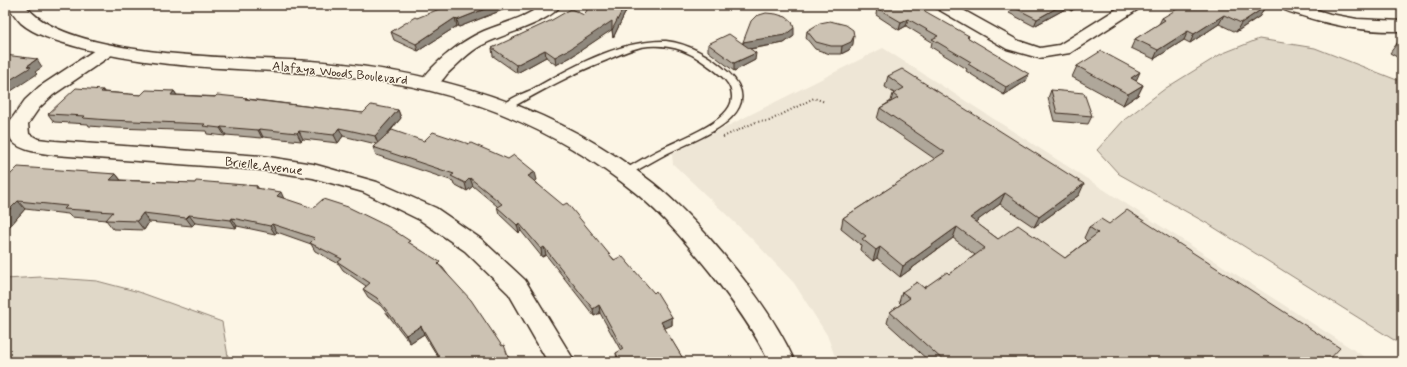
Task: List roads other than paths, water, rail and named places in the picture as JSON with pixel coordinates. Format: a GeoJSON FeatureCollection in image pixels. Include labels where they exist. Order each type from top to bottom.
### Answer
{"type":"FeatureCollection","features":[{"type":"Feature","properties":{"kind":"street","name":"Alafaya Woods Boulevard"},"geometry":{"type":"LineString","coordinates":[[16,5],[26,18],[48,31],[107,50],[163,58],[376,73],[429,83],[471,94],[506,106],[591,148],[627,172],[674,214],[716,260],[754,312],[776,347],[782,362]]}},
{"type":"Feature","properties":{"kind":"street"},"geometry":{"type":"LineString","coordinates":[[429,83],[470,45],[492,34],[526,21],[547,10],[553,5]]}},
{"type":"Feature","properties":{"kind":"street"},"geometry":{"type":"LineString","coordinates":[[942,5],[1013,45],[1039,54],[1064,49],[1134,5]]}},
{"type":"Feature","properties":{"kind":"street"},"geometry":{"type":"LineString","coordinates":[[1286,5],[1315,16],[1354,23],[1402,26]]}},
{"type":"Feature","properties":{"kind":"street","name":"Brielle Avenue"},"geometry":{"type":"LineString","coordinates":[[107,50],[46,91],[32,104],[12,126],[20,137],[33,145],[55,148],[262,163],[313,171],[370,187],[428,214],[479,250],[517,287],[562,362]]}},
{"type":"Feature","properties":{"kind":"lane"},"geometry":{"type":"LineString","coordinates":[[506,106],[550,82],[613,54],[646,44],[673,44],[696,52],[733,82],[737,91],[736,104],[733,111],[712,127],[664,151],[627,172]]}}]}
